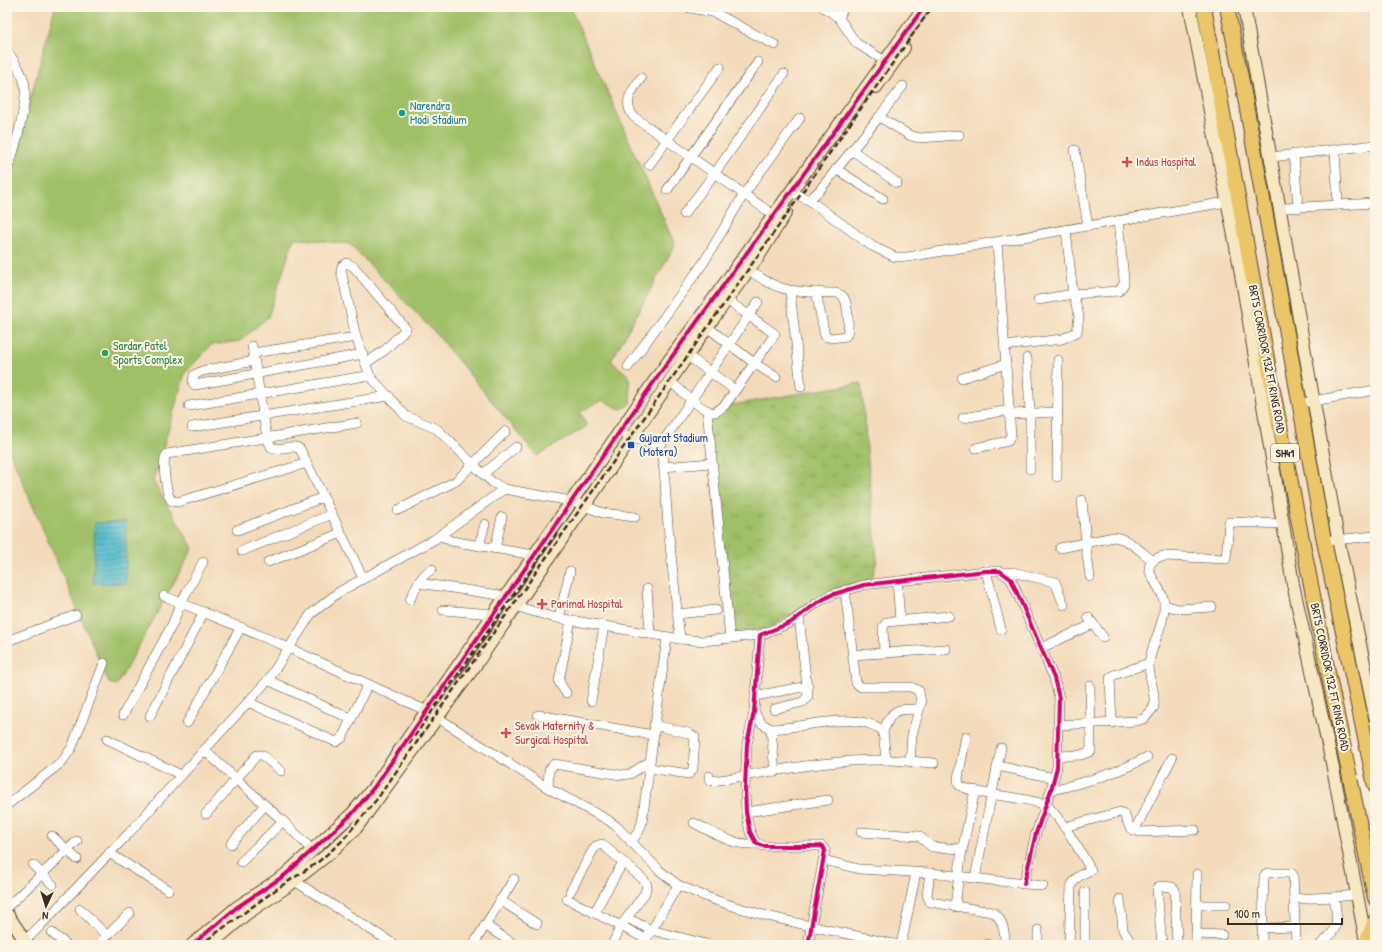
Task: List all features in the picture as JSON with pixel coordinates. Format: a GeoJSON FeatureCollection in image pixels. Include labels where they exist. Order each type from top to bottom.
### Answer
{"type":"FeatureCollection","features":[{"type":"Feature","properties":{"kind":"main road","name":"BRTS CORRIDOR 132 FT RING ROAD"},"geometry":{"type":"LineString","coordinates":[[1204,7],[1232,201],[1270,374],[1327,667],[1375,898]]}},
{"type":"Feature","properties":{"kind":"main road","name":"BRTS CORRIDOR 132 FT RING ROAD"},"geometry":{"type":"LineString","coordinates":[[1227,7],[1324,541],[1375,786]]}},
{"type":"Feature","properties":{"kind":"main road"},"geometry":{"type":"LineString","coordinates":[[1366,944],[1375,921]]}},
{"type":"Feature","properties":{"kind":"street"},"geometry":{"type":"LineString","coordinates":[[685,7],[715,9],[775,44]]}},
{"type":"Feature","properties":{"kind":"street"},"geometry":{"type":"LineString","coordinates":[[839,18],[844,7]]}},
{"type":"Feature","properties":{"kind":"street"},"geometry":{"type":"LineString","coordinates":[[210,945],[290,878],[312,850],[352,814],[375,786],[620,431],[777,217],[924,7]]}},
{"type":"Feature","properties":{"kind":"street"},"geometry":{"type":"LineString","coordinates":[[794,193],[934,7]]}},
{"type":"Feature","properties":{"kind":"street"},"geometry":{"type":"LineString","coordinates":[[1190,7],[1232,201],[1239,262],[1282,524],[1293,584],[1332,763],[1366,944]]}},
{"type":"Feature","properties":{"kind":"street"},"geometry":{"type":"LineString","coordinates":[[1244,7],[1338,539],[1375,716]]}},
{"type":"Feature","properties":{"kind":"street"},"geometry":{"type":"LineString","coordinates":[[826,8],[839,18],[856,43],[885,61]]}},
{"type":"Feature","properties":{"kind":"street"},"geometry":{"type":"LineString","coordinates":[[7,52],[18,67],[24,82],[26,97],[7,169]]}},
{"type":"Feature","properties":{"kind":"street"},"geometry":{"type":"LineString","coordinates":[[666,190],[758,62]]}},
{"type":"Feature","properties":{"kind":"street"},"geometry":{"type":"LineString","coordinates":[[649,165],[720,67]]}},
{"type":"Feature","properties":{"kind":"street"},"geometry":{"type":"LineString","coordinates":[[684,214],[715,174],[784,74]]}},
{"type":"Feature","properties":{"kind":"street"},"geometry":{"type":"LineString","coordinates":[[642,78],[629,97],[628,104],[631,113],[777,217]]}},
{"type":"Feature","properties":{"kind":"street"},"geometry":{"type":"LineString","coordinates":[[809,200],[852,150],[903,86]]}},
{"type":"Feature","properties":{"kind":"street"},"geometry":{"type":"LineString","coordinates":[[879,117],[911,136],[920,138],[959,135]]}},
{"type":"Feature","properties":{"kind":"street"},"geometry":{"type":"LineString","coordinates":[[628,367],[704,262],[744,194],[800,118]]}},
{"type":"Feature","properties":{"kind":"street"},"geometry":{"type":"LineString","coordinates":[[1271,157],[1375,145]]}},
{"type":"Feature","properties":{"kind":"street"},"geometry":{"type":"LineString","coordinates":[[852,150],[897,183]]}},
{"type":"Feature","properties":{"kind":"street"},"geometry":{"type":"LineString","coordinates":[[1075,150],[1088,226]]}},
{"type":"Feature","properties":{"kind":"street"},"geometry":{"type":"LineString","coordinates":[[1335,150],[1338,206]]}},
{"type":"Feature","properties":{"kind":"street"},"geometry":{"type":"LineString","coordinates":[[1294,154],[1298,208]]}},
{"type":"Feature","properties":{"kind":"street"},"geometry":{"type":"LineString","coordinates":[[836,169],[883,199]]}},
{"type":"Feature","properties":{"kind":"street"},"geometry":{"type":"LineString","coordinates":[[794,193],[809,200],[872,246],[895,257],[908,257],[997,243],[1232,201]]}},
{"type":"Feature","properties":{"kind":"street"},"geometry":{"type":"LineString","coordinates":[[1285,208],[1375,203]]}},
{"type":"Feature","properties":{"kind":"street"},"geometry":{"type":"LineString","coordinates":[[192,945],[236,908],[290,878],[331,852],[356,828],[438,718],[671,382],[707,327],[749,270],[777,217]]}},
{"type":"Feature","properties":{"kind":"street"},"geometry":{"type":"LineString","coordinates":[[1038,300],[1073,294],[1119,291],[1122,289],[1124,279],[1118,221]]}},
{"type":"Feature","properties":{"kind":"street"},"geometry":{"type":"LineString","coordinates":[[1005,346],[1062,339],[1074,335],[1077,332],[1078,316],[1073,294],[1066,230]]}},
{"type":"Feature","properties":{"kind":"street"},"geometry":{"type":"LineString","coordinates":[[976,448],[1008,441],[1011,434],[997,243]]}},
{"type":"Feature","properties":{"kind":"street"},"geometry":{"type":"LineString","coordinates":[[356,337],[253,353],[202,371],[194,375],[192,380],[195,385],[364,359],[385,350],[406,330],[354,267],[347,263],[342,266],[341,270],[356,337],[364,359],[370,376],[406,416],[437,429],[483,474],[504,489],[571,501],[603,513],[635,517]]}},
{"type":"Feature","properties":{"kind":"street"},"geometry":{"type":"LineString","coordinates":[[749,270],[774,287],[790,291],[816,292],[836,293],[844,297],[849,331],[846,336],[831,338],[825,336],[822,331],[816,292]]}},
{"type":"Feature","properties":{"kind":"street"},"geometry":{"type":"LineString","coordinates":[[790,291],[801,387]]}},
{"type":"Feature","properties":{"kind":"street"},"geometry":{"type":"LineString","coordinates":[[671,382],[692,400],[707,410],[715,412],[725,405],[775,334],[727,300]]}},
{"type":"Feature","properties":{"kind":"street"},"geometry":{"type":"LineString","coordinates":[[660,446],[758,302]]}},
{"type":"Feature","properties":{"kind":"street"},"geometry":{"type":"LineString","coordinates":[[707,327],[754,363],[776,377]]}},
{"type":"Feature","properties":{"kind":"street"},"geometry":{"type":"LineString","coordinates":[[253,353],[267,438],[273,448],[298,447],[363,578]]}},
{"type":"Feature","properties":{"kind":"street"},"geometry":{"type":"LineString","coordinates":[[688,356],[736,390]]}},
{"type":"Feature","properties":{"kind":"street"},"geometry":{"type":"LineString","coordinates":[[1027,358],[1030,413],[1030,469]]}},
{"type":"Feature","properties":{"kind":"street"},"geometry":{"type":"LineString","coordinates":[[1057,477],[1058,360]]}},
{"type":"Feature","properties":{"kind":"street"},"geometry":{"type":"LineString","coordinates":[[962,378],[1006,364]]}},
{"type":"Feature","properties":{"kind":"street"},"geometry":{"type":"LineString","coordinates":[[189,406],[370,376]]}},
{"type":"Feature","properties":{"kind":"street"},"geometry":{"type":"LineString","coordinates":[[1298,404],[1375,390]]}},
{"type":"Feature","properties":{"kind":"street"},"geometry":{"type":"LineString","coordinates":[[192,427],[389,396]]}},
{"type":"Feature","properties":{"kind":"street"},"geometry":{"type":"LineString","coordinates":[[707,410],[730,638]]}},
{"type":"Feature","properties":{"kind":"street"},"geometry":{"type":"LineString","coordinates":[[963,418],[1010,412],[1058,412]]}},
{"type":"Feature","properties":{"kind":"street"},"geometry":{"type":"LineString","coordinates":[[307,463],[178,502],[170,499],[164,460],[167,454],[357,423]]}},
{"type":"Feature","properties":{"kind":"street"},"geometry":{"type":"LineString","coordinates":[[398,510],[448,486],[473,465],[506,431]]}},
{"type":"Feature","properties":{"kind":"street"},"geometry":{"type":"LineString","coordinates":[[620,431],[631,438],[660,446]]}},
{"type":"Feature","properties":{"kind":"street"},"geometry":{"type":"LineString","coordinates":[[660,446],[663,453],[663,467],[680,639]]}},
{"type":"Feature","properties":{"kind":"street"},"geometry":{"type":"LineString","coordinates":[[483,474],[516,447]]}},
{"type":"Feature","properties":{"kind":"street"},"geometry":{"type":"LineString","coordinates":[[663,467],[712,463]]}},
{"type":"Feature","properties":{"kind":"street"},"geometry":{"type":"LineString","coordinates":[[77,841],[42,874],[7,914],[23,944],[182,775],[268,680],[311,614],[339,592],[440,535],[504,489]]}},
{"type":"Feature","properties":{"kind":"street"},"geometry":{"type":"LineString","coordinates":[[237,530],[324,497]]}},
{"type":"Feature","properties":{"kind":"street"},"geometry":{"type":"LineString","coordinates":[[1082,500],[1090,577]]}},
{"type":"Feature","properties":{"kind":"street"},"geometry":{"type":"LineString","coordinates":[[242,551],[332,514]]}},
{"type":"Feature","properties":{"kind":"street"},"geometry":{"type":"LineString","coordinates":[[495,548],[502,517]]}},
{"type":"Feature","properties":{"kind":"street"},"geometry":{"type":"LineString","coordinates":[[1058,725],[1137,721],[1144,718],[1154,707],[1149,663],[1164,605],[1161,591],[1150,571],[1150,566],[1153,561],[1159,556],[1226,558],[1229,522],[1282,524]]}},
{"type":"Feature","properties":{"kind":"street"},"geometry":{"type":"LineString","coordinates":[[479,546],[485,524]]}},
{"type":"Feature","properties":{"kind":"street"},"geometry":{"type":"LineString","coordinates":[[268,562],[341,533]]}},
{"type":"Feature","properties":{"kind":"street"},"geometry":{"type":"LineString","coordinates":[[440,535],[451,541],[534,555]]}},
{"type":"Feature","properties":{"kind":"street"},"geometry":{"type":"LineString","coordinates":[[1324,541],[1375,536]]}},
{"type":"Feature","properties":{"kind":"street"},"geometry":{"type":"LineString","coordinates":[[1060,548],[1114,537],[1127,540],[1153,561]]}},
{"type":"Feature","properties":{"kind":"street"},"geometry":{"type":"LineString","coordinates":[[123,715],[172,625],[181,602],[203,562]]}},
{"type":"Feature","properties":{"kind":"street"},"geometry":{"type":"LineString","coordinates":[[410,600],[418,583],[432,569]]}},
{"type":"Feature","properties":{"kind":"street"},"geometry":{"type":"LineString","coordinates":[[418,583],[504,599],[515,606],[559,618],[666,637],[703,641],[760,634],[777,629],[799,617],[817,603],[845,590],[864,585],[986,570],[1004,573],[1012,572],[1054,582],[1064,605]]}},
{"type":"Feature","properties":{"kind":"street"},"geometry":{"type":"LineString","coordinates":[[986,570],[1001,629]]}},
{"type":"Feature","properties":{"kind":"street"},"geometry":{"type":"LineString","coordinates":[[559,618],[570,571]]}},
{"type":"Feature","properties":{"kind":"street"},"geometry":{"type":"LineString","coordinates":[[1004,573],[1011,579],[1057,688],[1058,756],[1051,790],[1036,832],[1024,884]]}},
{"type":"Feature","properties":{"kind":"street"},"geometry":{"type":"LineString","coordinates":[[897,582],[900,620]]}},
{"type":"Feature","properties":{"kind":"street"},"geometry":{"type":"LineString","coordinates":[[647,589],[650,634]]}},
{"type":"Feature","properties":{"kind":"street"},"geometry":{"type":"LineString","coordinates":[[845,590],[854,680],[858,686],[916,688],[919,691],[921,698],[912,735],[910,762]]}},
{"type":"Feature","properties":{"kind":"street"},"geometry":{"type":"LineString","coordinates":[[164,596],[241,627],[427,711],[548,788],[608,820],[616,826],[659,870],[678,885],[712,899],[811,926],[899,945],[909,914],[916,873]]}},
{"type":"Feature","properties":{"kind":"street"},"geometry":{"type":"LineString","coordinates":[[1164,605],[1179,609],[1212,607]]}},
{"type":"Feature","properties":{"kind":"street"},"geometry":{"type":"LineString","coordinates":[[443,610],[493,614]]}},
{"type":"Feature","properties":{"kind":"street"},"geometry":{"type":"LineString","coordinates":[[677,614],[716,610]]}},
{"type":"Feature","properties":{"kind":"street"},"geometry":{"type":"LineString","coordinates":[[150,716],[204,612]]}},
{"type":"Feature","properties":{"kind":"street"},"geometry":{"type":"LineString","coordinates":[[7,641],[76,615]]}},
{"type":"Feature","properties":{"kind":"street"},"geometry":{"type":"LineString","coordinates":[[884,653],[884,624],[900,620],[949,616]]}},
{"type":"Feature","properties":{"kind":"street"},"geometry":{"type":"LineString","coordinates":[[774,709],[807,699],[808,686],[799,617]]}},
{"type":"Feature","properties":{"kind":"street"},"geometry":{"type":"LineString","coordinates":[[566,693],[560,682],[560,676],[571,620]]}},
{"type":"Feature","properties":{"kind":"street"},"geometry":{"type":"LineString","coordinates":[[1041,648],[1090,620],[1102,637]]}},
{"type":"Feature","properties":{"kind":"street"},"geometry":{"type":"LineString","coordinates":[[591,701],[604,626]]}},
{"type":"Feature","properties":{"kind":"street"},"geometry":{"type":"LineString","coordinates":[[187,723],[241,627]]}},
{"type":"Feature","properties":{"kind":"street"},"geometry":{"type":"LineString","coordinates":[[760,634],[754,712],[747,744],[746,812],[750,832],[756,843],[771,847],[822,846],[825,850],[808,945]]}},
{"type":"Feature","properties":{"kind":"street"},"geometry":{"type":"LineString","coordinates":[[631,842],[639,831],[642,822],[666,637]]}},
{"type":"Feature","properties":{"kind":"street"},"geometry":{"type":"LineString","coordinates":[[852,655],[946,649]]}},
{"type":"Feature","properties":{"kind":"street"},"geometry":{"type":"LineString","coordinates":[[7,804],[62,762],[72,747],[104,663]]}},
{"type":"Feature","properties":{"kind":"street"},"geometry":{"type":"LineString","coordinates":[[1112,723],[1109,685],[1110,678],[1114,675],[1149,663]]}},
{"type":"Feature","properties":{"kind":"street"},"geometry":{"type":"LineString","coordinates":[[268,680],[352,719]]}},
{"type":"Feature","properties":{"kind":"street"},"geometry":{"type":"LineString","coordinates":[[248,702],[336,742],[342,738],[368,684]]}},
{"type":"Feature","properties":{"kind":"street"},"geometry":{"type":"LineString","coordinates":[[755,696],[808,686]]}},
{"type":"Feature","properties":{"kind":"street"},"geometry":{"type":"LineString","coordinates":[[1058,756],[1081,755],[1091,751],[1092,724],[1090,686]]}},
{"type":"Feature","properties":{"kind":"street"},"geometry":{"type":"LineString","coordinates":[[886,760],[882,731],[892,712],[896,710],[919,709]]}},
{"type":"Feature","properties":{"kind":"street"},"geometry":{"type":"LineString","coordinates":[[754,712],[762,723],[771,729],[852,720],[870,723],[882,731]]}},
{"type":"Feature","properties":{"kind":"street"},"geometry":{"type":"LineString","coordinates":[[538,715],[653,735]]}},
{"type":"Feature","properties":{"kind":"street"},"geometry":{"type":"LineString","coordinates":[[548,788],[549,770],[554,764],[621,775],[630,774],[649,765],[689,774],[693,769],[695,737],[688,733],[654,725]]}},
{"type":"Feature","properties":{"kind":"street"},"geometry":{"type":"LineString","coordinates":[[771,729],[775,772]]}},
{"type":"Feature","properties":{"kind":"street"},"geometry":{"type":"LineString","coordinates":[[966,736],[957,782],[960,786],[1046,806],[1053,812],[1064,827],[1092,870],[1080,875],[1070,887],[1069,945]]}},
{"type":"Feature","properties":{"kind":"street"},"geometry":{"type":"LineString","coordinates":[[107,739],[182,775]]}},
{"type":"Feature","properties":{"kind":"street"},"geometry":{"type":"LineString","coordinates":[[975,878],[1001,748]]}},
{"type":"Feature","properties":{"kind":"street"},"geometry":{"type":"LineString","coordinates":[[204,750],[264,806],[283,821],[312,850]]}},
{"type":"Feature","properties":{"kind":"street"},"geometry":{"type":"LineString","coordinates":[[206,814],[258,754],[262,755],[281,771]]}},
{"type":"Feature","properties":{"kind":"street"},"geometry":{"type":"LineString","coordinates":[[1051,790],[1075,784],[1129,766],[1147,757]]}},
{"type":"Feature","properties":{"kind":"street"},"geometry":{"type":"LineString","coordinates":[[1134,831],[1172,758]]}},
{"type":"Feature","properties":{"kind":"street"},"geometry":{"type":"LineString","coordinates":[[708,776],[709,779],[713,781],[842,762],[886,760],[934,763]]}},
{"type":"Feature","properties":{"kind":"street"},"geometry":{"type":"LineString","coordinates":[[998,766],[1054,778]]}},
{"type":"Feature","properties":{"kind":"street"},"geometry":{"type":"LineString","coordinates":[[955,906],[962,849],[975,790]]}},
{"type":"Feature","properties":{"kind":"street"},"geometry":{"type":"LineString","coordinates":[[746,812],[828,800]]}},
{"type":"Feature","properties":{"kind":"street"},"geometry":{"type":"LineString","coordinates":[[230,844],[264,806]]}},
{"type":"Feature","properties":{"kind":"street"},"geometry":{"type":"LineString","coordinates":[[1064,827],[1120,812],[1124,814],[1130,828],[1134,831],[1195,830]]}},
{"type":"Feature","properties":{"kind":"street"},"geometry":{"type":"LineString","coordinates":[[241,862],[283,821]]}},
{"type":"Feature","properties":{"kind":"street"},"geometry":{"type":"LineString","coordinates":[[694,823],[737,844],[749,845],[756,843]]}},
{"type":"Feature","properties":{"kind":"street"},"geometry":{"type":"LineString","coordinates":[[861,832],[919,836],[932,847],[962,849]]}},
{"type":"Feature","properties":{"kind":"street"},"geometry":{"type":"LineString","coordinates":[[52,836],[77,859]]}},
{"type":"Feature","properties":{"kind":"street"},"geometry":{"type":"LineString","coordinates":[[612,945],[621,926],[645,893],[647,885],[644,880],[602,844],[596,846],[568,896],[594,913],[621,926],[644,942],[678,885]]}},
{"type":"Feature","properties":{"kind":"street"},"geometry":{"type":"LineString","coordinates":[[109,853],[168,890]]}},
{"type":"Feature","properties":{"kind":"street"},"geometry":{"type":"LineString","coordinates":[[824,860],[859,869],[930,873],[1043,886]]}},
{"type":"Feature","properties":{"kind":"street"},"geometry":{"type":"LineString","coordinates":[[594,913],[623,862]]}},
{"type":"Feature","properties":{"kind":"street"},"geometry":{"type":"LineString","coordinates":[[34,865],[53,885]]}},
{"type":"Feature","properties":{"kind":"street"},"geometry":{"type":"LineString","coordinates":[[930,873],[927,894],[930,902],[997,914],[1001,920],[1006,945]]}},
{"type":"Feature","properties":{"kind":"street"},"geometry":{"type":"LineString","coordinates":[[1262,941],[1263,879],[1267,873],[1291,873],[1296,927],[1296,945]]}},
{"type":"Feature","properties":{"kind":"street"},"geometry":{"type":"LineString","coordinates":[[1196,945],[1197,874]]}},
{"type":"Feature","properties":{"kind":"street"},"geometry":{"type":"LineString","coordinates":[[290,878],[395,945]]}},
{"type":"Feature","properties":{"kind":"street"},"geometry":{"type":"LineString","coordinates":[[473,945],[514,879]]}},
{"type":"Feature","properties":{"kind":"street"},"geometry":{"type":"LineString","coordinates":[[1162,945],[1157,889],[1160,886],[1172,887],[1176,895],[1176,945]]}},
{"type":"Feature","properties":{"kind":"street"},"geometry":{"type":"LineString","coordinates":[[1085,892],[1085,945]]}},
{"type":"Feature","properties":{"kind":"street"},"geometry":{"type":"LineString","coordinates":[[1294,899],[1356,895]]}},
{"type":"Feature","properties":{"kind":"street"},"geometry":{"type":"LineString","coordinates":[[1320,945],[1332,936],[1336,930],[1337,922],[1334,897]]}},
{"type":"Feature","properties":{"kind":"street"},"geometry":{"type":"LineString","coordinates":[[1120,899],[1123,930],[1132,945]]}},
{"type":"Feature","properties":{"kind":"street"},"geometry":{"type":"LineString","coordinates":[[500,900],[537,924]]}},
{"type":"Feature","properties":{"kind":"street"},"geometry":{"type":"LineString","coordinates":[[1197,905],[1226,904]]}},
{"type":"Feature","properties":{"kind":"street"},"geometry":{"type":"LineString","coordinates":[[80,909],[107,936]]}},
{"type":"Feature","properties":{"kind":"street"},"geometry":{"type":"LineString","coordinates":[[98,945],[130,913]]}},
{"type":"Feature","properties":{"kind":"street"},"geometry":{"type":"LineString","coordinates":[[627,918],[651,930],[710,945]]}},
{"type":"Feature","properties":{"kind":"street"},"geometry":{"type":"LineString","coordinates":[[485,925],[515,945]]}},
{"type":"Feature","properties":{"kind":"street"},"geometry":{"type":"LineString","coordinates":[[1263,928],[1296,927]]}},
{"type":"Feature","properties":{"kind":"street"},"geometry":{"type":"LineString","coordinates":[[1038,930],[1038,945]]}},
{"type":"Feature","properties":{"kind":"street"},"geometry":{"type":"LineString","coordinates":[[52,933],[66,945]]}},
{"type":"Feature","properties":{"kind":"street"},"geometry":{"type":"LineString","coordinates":[[1196,934],[1222,934]]}},
{"type":"Feature","properties":{"kind":"green space","name":"Sardar Patel Sports Complex"},"geometry":{"type":"Polygon","coordinates":[[[55,7],[570,7],[675,245],[611,361],[629,376],[631,403],[627,407],[620,409],[602,400],[580,412],[587,426],[537,456],[438,336],[350,244],[294,238],[268,317],[240,341],[211,345],[185,373],[153,481],[193,548],[117,685],[109,683],[9,450],[7,441],[7,186],[55,7]]]}},
{"type":"Feature","properties":{"kind":"green space"},"geometry":{"type":"Polygon","coordinates":[[[861,383],[877,560],[872,579],[831,590],[769,628],[730,633],[705,415],[726,406],[861,383]]]}},
{"type":"Feature","properties":{"kind":"water"},"geometry":{"type":"Polygon","coordinates":[[[126,521],[126,583],[93,583],[95,523],[126,521]]]}},
{"type":"Feature","properties":{"kind":"railway"},"geometry":{"type":"LineString","coordinates":[[200,945],[278,888],[317,863],[341,842],[377,799],[932,7]]}},
{"type":"Feature","properties":{"kind":"railway"},"geometry":{"type":"LineString","coordinates":[[409,744],[558,531]]}},
{"type":"Feature","properties":{"kind":"cycle path"},"geometry":{"type":"LineString","coordinates":[[192,945],[236,908],[285,875],[352,814],[375,786],[658,376],[924,7]]}},
{"type":"Feature","properties":{"kind":"cycle path"},"geometry":{"type":"LineString","coordinates":[[808,945],[825,850],[822,846],[763,846],[756,843],[750,832],[746,812],[745,788],[747,744],[754,712],[760,635],[790,623],[817,603],[831,595],[864,585],[986,571],[1000,571],[1011,579],[1054,678],[1059,698],[1057,767],[1051,790],[1036,833],[1024,884]]}},
{"type":"Feature","properties":{"kind":"place","name":"Narendra Modi Stadium"},"geometry":{"type":"Point","coordinates":[402,113]}},
{"type":"Feature","properties":{"kind":"place","name":"Indus Hospital"},"geometry":{"type":"Point","coordinates":[1127,162]}},
{"type":"Feature","properties":{"kind":"place","name":"Sardar Patel Sports Complex"},"geometry":{"type":"Point","coordinates":[105,353]}},
{"type":"Feature","properties":{"kind":"place","name":"Gujarat Stadium (Motera)"},"geometry":{"type":"Point","coordinates":[631,445]}},
{"type":"Feature","properties":{"kind":"place","name":"Parimal Hospital"},"geometry":{"type":"Point","coordinates":[542,604]}},
{"type":"Feature","properties":{"kind":"place","name":"Sevak Maternity & Surgical Hospital"},"geometry":{"type":"Point","coordinates":[506,733]}}]}
